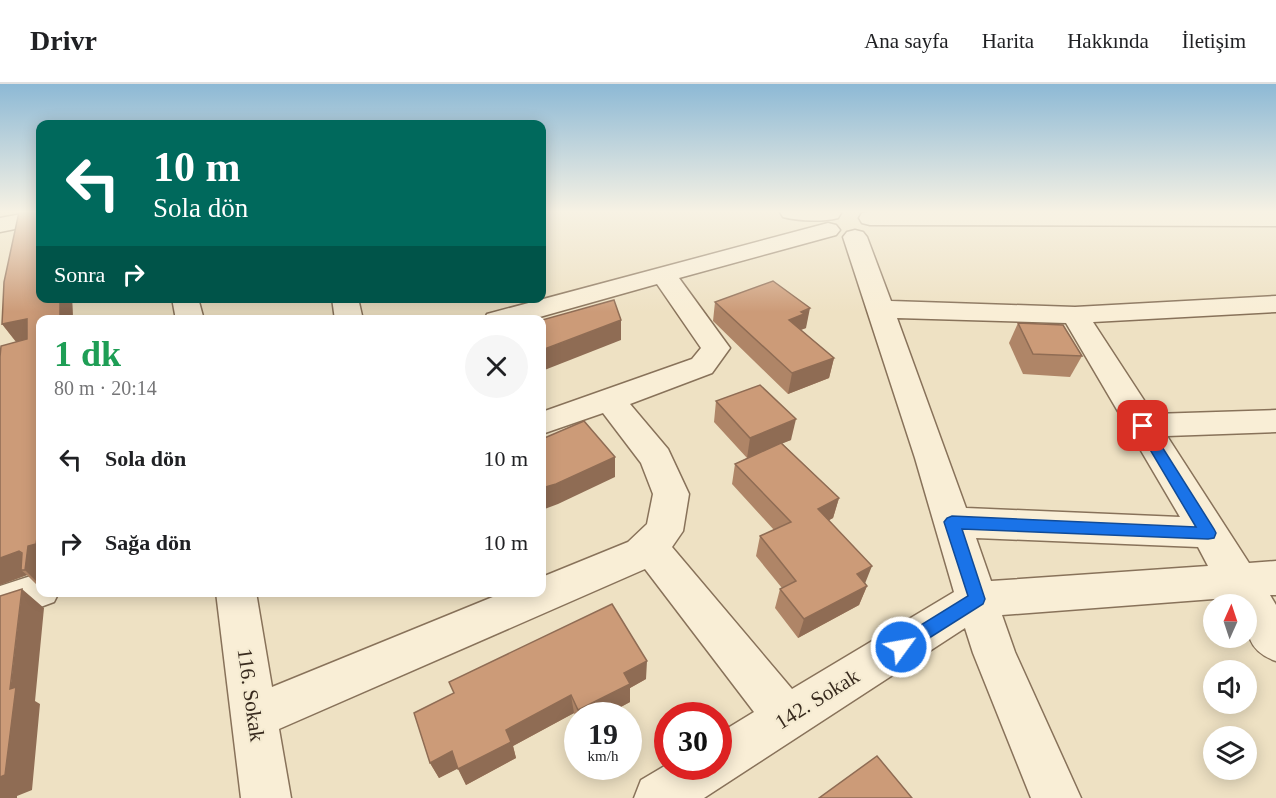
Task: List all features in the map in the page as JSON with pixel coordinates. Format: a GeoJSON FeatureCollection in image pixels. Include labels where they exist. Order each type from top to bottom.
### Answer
{"type":"FeatureCollection","features":[{"type":"Feature","properties":{"kind":"street"},"geometry":{"type":"LineString","coordinates":[[515,315],[760,245]]}},
{"type":"Feature","properties":{"kind":"street"},"geometry":{"type":"LineString","coordinates":[[855,245],[880,309],[994,653],[1056,798]]}},
{"type":"Feature","properties":{"kind":"street"},"geometry":{"type":"LineString","coordinates":[[546,422],[702,366],[716,348],[663,274]]}},
{"type":"Feature","properties":{"kind":"street"},"geometry":{"type":"LineString","coordinates":[[880,309],[1076,315],[1276,304]]}},
{"type":"Feature","properties":{"kind":"street"},"geometry":{"type":"LineString","coordinates":[[1076,315],[1276,642]]}},
{"type":"Feature","properties":{"kind":"street"},"geometry":{"type":"LineString","coordinates":[[546,594],[642,553],[664,531],[670,494],[656,458],[609,400]]}},
{"type":"Feature","properties":{"kind":"street"},"geometry":{"type":"LineString","coordinates":[[1143,426],[1276,421]]}},
{"type":"Feature","properties":{"kind":"street"},"geometry":{"type":"LineString","coordinates":[[952,522],[1208,533]]}},
{"type":"Feature","properties":{"kind":"street"},"geometry":{"type":"LineString","coordinates":[[649,546],[787,718]]}},
{"type":"Feature","properties":{"kind":"street"},"geometry":{"type":"LineString","coordinates":[[977,599],[1276,578]]}},
{"type":"Feature","properties":{"kind":"street"},"geometry":{"type":"LineString","coordinates":[[0,604],[36,591]]}},
{"type":"Feature","properties":{"kind":"street","name":"116. Sokak"},"geometry":{"type":"LineString","coordinates":[[237,597],[266,798]]}},
{"type":"Feature","properties":{"kind":"street"},"geometry":{"type":"LineString","coordinates":[[255,717],[538,597]]}},
{"type":"Feature","properties":{"kind":"street","name":"142. Sokak"},"geometry":{"type":"LineString","coordinates":[[732,752],[977,599]]}},
{"type":"Feature","properties":{"kind":"street"},"geometry":{"type":"LineString","coordinates":[[659,798],[688,780]]}},
{"type":"Feature","properties":{"kind":"building"},"geometry":{"type":"Polygon","coordinates":[[[12,245],[36,245],[36,303],[60,303],[60,315],[36,315],[36,544],[28,546],[25,570],[21,570],[22,553],[19,551],[0,558],[1,346],[27,339],[27,319],[2,324],[4,282],[12,245]]]}},
{"type":"Feature","properties":{"kind":"building"},"geometry":{"type":"Polygon","coordinates":[[[773,281],[810,308],[801,312],[804,314],[789,320],[834,358],[792,373],[715,302],[773,281]]]}},
{"type":"Feature","properties":{"kind":"building"},"geometry":{"type":"Polygon","coordinates":[[[614,300],[621,320],[546,348],[546,319],[614,300]]]}},
{"type":"Feature","properties":{"kind":"building"},"geometry":{"type":"Polygon","coordinates":[[[1018,323],[1063,325],[1082,356],[1033,354],[1018,323]]]}},
{"type":"Feature","properties":{"kind":"building"},"geometry":{"type":"Polygon","coordinates":[[[760,385],[796,419],[750,438],[716,401],[760,385]]]}},
{"type":"Feature","properties":{"kind":"building"},"geometry":{"type":"Polygon","coordinates":[[[584,421],[615,457],[546,487],[546,437],[584,421]]]}},
{"type":"Feature","properties":{"kind":"building"},"geometry":{"type":"Polygon","coordinates":[[[781,443],[839,498],[818,509],[872,566],[857,574],[867,586],[804,619],[780,589],[796,581],[760,536],[791,522],[735,464],[781,443]]]}},
{"type":"Feature","properties":{"kind":"building"},"geometry":{"type":"Polygon","coordinates":[[[22,589],[10,689],[16,687],[5,775],[0,777],[0,596],[22,589]]]}},
{"type":"Feature","properties":{"kind":"building"},"geometry":{"type":"Polygon","coordinates":[[[612,604],[647,661],[624,673],[630,684],[594,702],[574,702],[571,695],[506,730],[511,742],[458,769],[452,751],[430,763],[414,713],[454,693],[449,682],[612,604]]]}},
{"type":"Feature","properties":{"kind":"building"},"geometry":{"type":"Polygon","coordinates":[[[877,756],[912,798],[819,798],[877,756]]]}},
{"type":"Feature","properties":{"kind":"route"},"geometry":{"type":"LineString","coordinates":[[901,647],[977,599],[952,522],[1208,533],[1143,426]]}}]}
